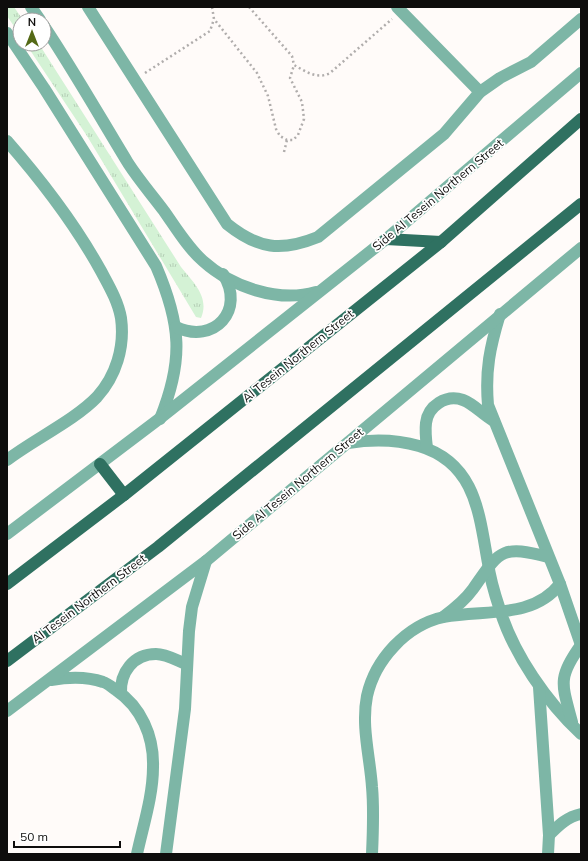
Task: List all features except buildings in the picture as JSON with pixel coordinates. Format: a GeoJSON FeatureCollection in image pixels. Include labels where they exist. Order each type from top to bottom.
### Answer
{"type":"FeatureCollection","features":[{"type":"Feature","properties":{"kind":"main road","name":"Al Tesein Northern Street"},"geometry":{"type":"LineString","coordinates":[[7,584],[124,495],[441,242],[581,118]]}},
{"type":"Feature","properties":{"kind":"main road","name":"Al Tesein Northern Street"},"geometry":{"type":"LineString","coordinates":[[7,661],[158,547],[581,204]]}},
{"type":"Feature","properties":{"kind":"main road"},"geometry":{"type":"LineString","coordinates":[[386,239],[441,242]]}},
{"type":"Feature","properties":{"kind":"main road"},"geometry":{"type":"LineString","coordinates":[[100,464],[124,495]]}},
{"type":"Feature","properties":{"kind":"street"},"geometry":{"type":"LineString","coordinates":[[88,7],[226,224],[242,237],[254,242],[280,247],[300,244],[318,237],[444,134],[480,92],[500,78],[531,62],[581,19]]}},
{"type":"Feature","properties":{"kind":"street"},"geometry":{"type":"LineString","coordinates":[[399,9],[480,92]]}},
{"type":"Feature","properties":{"kind":"street"},"geometry":{"type":"LineString","coordinates":[[7,33],[44,88],[156,266],[169,296],[176,327],[177,351],[174,374],[168,398],[159,419]]}},
{"type":"Feature","properties":{"kind":"street"},"geometry":{"type":"LineString","coordinates":[[52,38],[71,66],[129,164],[203,262],[241,285],[262,292],[283,295],[304,295],[320,290]]}},
{"type":"Feature","properties":{"kind":"street","name":"Side Al Tesein Northern Street"},"geometry":{"type":"LineString","coordinates":[[8,530],[100,464],[159,419],[386,239],[581,73]]}},
{"type":"Feature","properties":{"kind":"street"},"geometry":{"type":"LineString","coordinates":[[7,460],[96,398],[109,380],[118,361],[122,340],[121,318],[115,297],[93,258],[42,182],[9,144]]}},
{"type":"Feature","properties":{"kind":"street","name":"Side Al Tesein Northern Street"},"geometry":{"type":"LineString","coordinates":[[7,711],[206,561],[500,314],[581,248]]}},
{"type":"Feature","properties":{"kind":"street"},"geometry":{"type":"LineString","coordinates":[[176,327],[186,332],[198,333],[209,331],[219,325],[226,317],[231,306],[229,284],[223,274]]}},
{"type":"Feature","properties":{"kind":"street"},"geometry":{"type":"LineString","coordinates":[[500,314],[491,346],[486,376],[488,405],[560,584],[581,645],[566,668],[563,682],[577,730]]}},
{"type":"Feature","properties":{"kind":"street"},"geometry":{"type":"LineString","coordinates":[[427,448],[427,416],[430,410],[441,402],[455,399],[463,400],[494,421]]}},
{"type":"Feature","properties":{"kind":"street"},"geometry":{"type":"LineString","coordinates":[[348,443],[386,439],[407,442],[427,448],[450,461],[460,470],[468,483],[476,503],[488,566],[500,612],[511,636],[540,687],[577,730]]}},
{"type":"Feature","properties":{"kind":"street"},"geometry":{"type":"LineString","coordinates":[[372,854],[372,787],[365,712],[367,696],[379,666],[395,645],[412,632],[443,617],[467,596],[488,566],[499,556],[515,551],[524,551],[548,557]]}},
{"type":"Feature","properties":{"kind":"street"},"geometry":{"type":"LineString","coordinates":[[166,854],[185,709],[186,664],[192,607],[206,561]]}},
{"type":"Feature","properties":{"kind":"street"},"geometry":{"type":"LineString","coordinates":[[443,617],[519,609],[544,600],[560,584]]}},
{"type":"Feature","properties":{"kind":"street"},"geometry":{"type":"LineString","coordinates":[[121,694],[120,686],[125,672],[129,666],[141,657],[156,654],[186,664]]}},
{"type":"Feature","properties":{"kind":"street"},"geometry":{"type":"LineString","coordinates":[[48,680],[67,677],[86,678],[104,682],[132,703],[141,717],[152,749],[152,783],[137,854]]}},
{"type":"Feature","properties":{"kind":"street"},"geometry":{"type":"LineString","coordinates":[[540,687],[549,834],[548,854]]}},
{"type":"Feature","properties":{"kind":"street"},"geometry":{"type":"LineString","coordinates":[[549,834],[559,824],[572,816],[581,814]]}},
{"type":"Feature","properties":{"kind":"path"},"geometry":{"type":"LineString","coordinates":[[134,80],[210,31],[214,19],[212,7]]}},
{"type":"Feature","properties":{"kind":"path"},"geometry":{"type":"LineString","coordinates":[[214,19],[257,73],[268,96],[276,129],[280,136],[287,140],[293,140],[298,135],[304,119],[299,96],[290,78],[294,65],[292,56],[249,7]]}},
{"type":"Feature","properties":{"kind":"path"},"geometry":{"type":"LineString","coordinates":[[294,65],[314,75],[327,74],[399,9]]}},
{"type":"Feature","properties":{"kind":"path"},"geometry":{"type":"LineString","coordinates":[[284,152],[287,140]]}},
{"type":"Feature","properties":{"kind":"green space"},"geometry":{"type":"Polygon","coordinates":[[[7,7],[14,7],[17,12],[12,12],[12,23],[7,16],[7,7]]]}},
{"type":"Feature","properties":{"kind":"green space"},"geometry":{"type":"Polygon","coordinates":[[[31,52],[44,52],[181,267],[199,290],[203,303],[201,318],[196,317],[87,136],[31,52]]]}}]}
